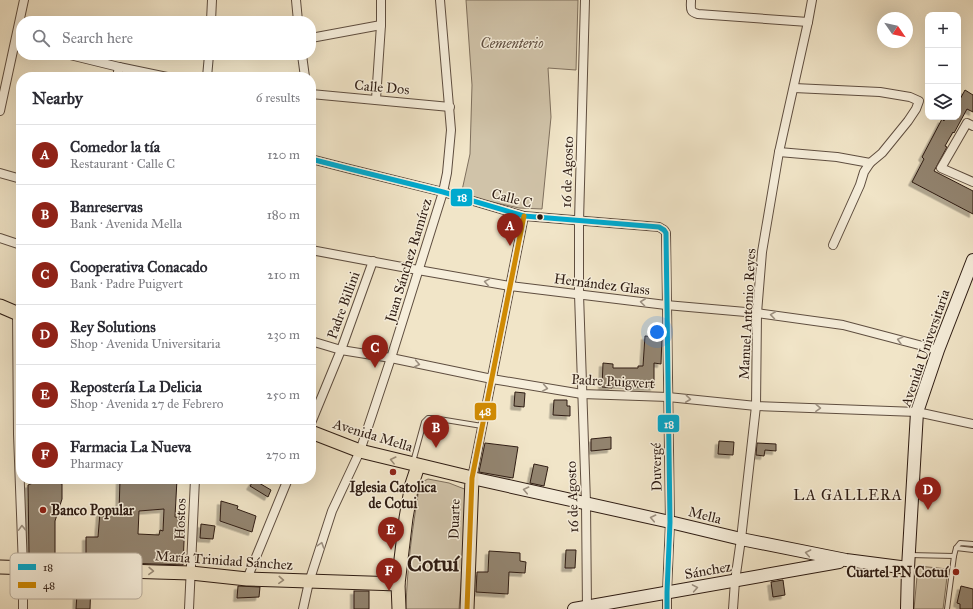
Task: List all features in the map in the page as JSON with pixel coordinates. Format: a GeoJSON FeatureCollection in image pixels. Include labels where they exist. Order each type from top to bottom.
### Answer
{"type":"FeatureCollection","features":[{"type":"Feature","properties":{"kind":"main road","name":"Avenida Universitaria"},"geometry":{"type":"LineString","coordinates":[[907,609],[917,412],[938,350],[973,260]]}},
{"type":"Feature","properties":{"kind":"main road"},"geometry":{"type":"LineString","coordinates":[[0,306],[16,313]]}},
{"type":"Feature","properties":{"kind":"main road","name":"Avenida Mella"},"geometry":{"type":"LineString","coordinates":[[316,434],[360,451],[472,478]]}},
{"type":"Feature","properties":{"kind":"main road"},"geometry":{"type":"LineString","coordinates":[[399,609],[398,584],[406,518],[416,465]]}},
{"type":"Feature","properties":{"kind":"main road","name":"Mella"},"geometry":{"type":"LineString","coordinates":[[472,478],[741,539],[846,560],[908,568]]}},
{"type":"Feature","properties":{"kind":"main road","name":"Duarte"},"geometry":{"type":"LineString","coordinates":[[467,609],[472,478]]}},
{"type":"Feature","properties":{"kind":"main road","name":"Sánchez"},"geometry":{"type":"LineString","coordinates":[[574,609],[587,608],[846,560]]}},
{"type":"Feature","properties":{"kind":"main road","name":"María Trinidad Sánchez"},"geometry":{"type":"LineString","coordinates":[[142,571],[191,573],[309,582],[398,584]]}},
{"type":"Feature","properties":{"kind":"street"},"geometry":{"type":"LineString","coordinates":[[22,16],[24,0]]}},
{"type":"Feature","properties":{"kind":"street"},"geometry":{"type":"LineString","coordinates":[[211,16],[212,0]]}},
{"type":"Feature","properties":{"kind":"street"},"geometry":{"type":"LineString","coordinates":[[296,0],[298,16]]}},
{"type":"Feature","properties":{"kind":"street"},"geometry":{"type":"LineString","coordinates":[[376,100],[382,0]]}},
{"type":"Feature","properties":{"kind":"street","name":"Juan Sánchez Ramírez"},"geometry":{"type":"LineString","coordinates":[[302,609],[309,582],[332,511],[360,451],[443,192],[447,173],[451,130],[440,0]]}},
{"type":"Feature","properties":{"kind":"street","name":"16 de Agosto"},"geometry":{"type":"LineString","coordinates":[[584,0],[579,220],[579,294],[586,503],[587,608]]}},
{"type":"Feature","properties":{"kind":"street"},"geometry":{"type":"LineString","coordinates":[[691,0],[690,10],[693,13],[698,14],[808,22]]}},
{"type":"Feature","properties":{"kind":"street","name":"Manuel Antonio Reyes"},"geometry":{"type":"LineString","coordinates":[[732,609],[756,406],[757,313],[762,252],[779,152],[812,0]]}},
{"type":"Feature","properties":{"kind":"street"},"geometry":{"type":"LineString","coordinates":[[316,37],[381,25]]}},
{"type":"Feature","properties":{"kind":"street"},"geometry":{"type":"LineString","coordinates":[[0,111],[16,50]]}},
{"type":"Feature","properties":{"kind":"street"},"geometry":{"type":"LineString","coordinates":[[89,60],[140,72]]}},
{"type":"Feature","properties":{"kind":"street"},"geometry":{"type":"LineString","coordinates":[[207,72],[209,60]]}},
{"type":"Feature","properties":{"kind":"street"},"geometry":{"type":"LineString","coordinates":[[303,60],[304,72]]}},
{"type":"Feature","properties":{"kind":"street"},"geometry":{"type":"LineString","coordinates":[[118,72],[119,68]]}},
{"type":"Feature","properties":{"kind":"street"},"geometry":{"type":"LineString","coordinates":[[794,88],[880,92],[910,97],[919,101],[916,109],[908,121],[882,153],[870,163],[864,172],[860,185],[833,245]]}},
{"type":"Feature","properties":{"kind":"street","name":"Calle Dos"},"geometry":{"type":"LineString","coordinates":[[316,94],[450,107]]}},
{"type":"Feature","properties":{"kind":"street"},"geometry":{"type":"LineString","coordinates":[[973,126],[967,123],[941,168],[973,182]]}},
{"type":"Feature","properties":{"kind":"street"},"geometry":{"type":"LineString","coordinates":[[779,152],[837,157],[870,163]]}},
{"type":"Feature","properties":{"kind":"street","name":"Calle C"},"geometry":{"type":"LineString","coordinates":[[316,160],[443,192],[524,216],[659,227],[664,230]]}},
{"type":"Feature","properties":{"kind":"street"},"geometry":{"type":"LineString","coordinates":[[0,173],[16,178]]}},
{"type":"Feature","properties":{"kind":"street"},"geometry":{"type":"LineString","coordinates":[[472,478],[524,216]]}},
{"type":"Feature","properties":{"kind":"street","name":"Duvergé"},"geometry":{"type":"LineString","coordinates":[[664,230],[666,233],[670,522],[667,609]]}},
{"type":"Feature","properties":{"kind":"street"},"geometry":{"type":"LineString","coordinates":[[0,238],[16,243]]}},
{"type":"Feature","properties":{"kind":"street","name":"Hernández Glass"},"geometry":{"type":"LineString","coordinates":[[316,251],[510,286],[666,305],[757,313],[843,325],[938,350]]}},
{"type":"Feature","properties":{"kind":"street","name":"Padre Billini"},"geometry":{"type":"LineString","coordinates":[[316,411],[341,350],[373,261]]}},
{"type":"Feature","properties":{"kind":"street","name":"Padre Puigvert"},"geometry":{"type":"LineString","coordinates":[[316,342],[341,350],[391,358],[492,379],[582,394],[668,397],[756,406],[917,412],[973,424]]}},
{"type":"Feature","properties":{"kind":"street"},"geometry":{"type":"LineString","coordinates":[[20,484],[22,553]]}},
{"type":"Feature","properties":{"kind":"street","name":"Hostos"},"geometry":{"type":"LineString","coordinates":[[189,609],[195,484]]}},
{"type":"Feature","properties":{"kind":"street"},"geometry":{"type":"LineString","coordinates":[[247,578],[286,484]]}},
{"type":"Feature","properties":{"kind":"street"},"geometry":{"type":"LineString","coordinates":[[24,599],[24,609]]}},
{"type":"Feature","properties":{"kind":"lane"},"geometry":{"type":"LineString","coordinates":[[416,465],[424,422],[428,418],[482,426]]}},
{"type":"Feature","properties":{"kind":"lane"},"geometry":{"type":"LineString","coordinates":[[947,609],[956,548],[960,543],[973,544]]}},
{"type":"Feature","properties":{"kind":"lane"},"geometry":{"type":"LineString","coordinates":[[956,548],[973,550]]}},
{"type":"Feature","properties":{"kind":"lane"},"geometry":{"type":"LineString","coordinates":[[909,554],[954,556]]}},
{"type":"Feature","properties":{"kind":"green space","name":"Cementerio"},"geometry":{"type":"Polygon","coordinates":[[[466,0],[578,0],[576,70],[548,68],[551,117],[542,209],[519,208],[461,195],[470,154],[472,85],[466,0]]]}},
{"type":"Feature","properties":{"kind":"green space"},"geometry":{"type":"Polygon","coordinates":[[[428,479],[449,483],[467,490],[459,609],[406,609],[411,545],[420,483],[428,479]]]}},
{"type":"Feature","properties":{"kind":"green space"},"geometry":{"type":"Polygon","coordinates":[[[918,566],[948,569],[943,609],[914,609],[918,566]]]}},
{"type":"Feature","properties":{"kind":"building"},"geometry":{"type":"Polygon","coordinates":[[[965,90],[973,95],[973,112],[967,109],[954,133],[953,132],[945,146],[947,147],[934,171],[973,191],[973,214],[912,182],[924,159],[922,157],[941,120],[961,120],[961,97],[965,90]]]}},
{"type":"Feature","properties":{"kind":"building"},"geometry":{"type":"Polygon","coordinates":[[[645,336],[662,337],[661,364],[654,363],[654,387],[612,385],[612,388],[602,387],[603,363],[613,364],[613,368],[638,368],[638,366],[643,366],[645,336]]]}},
{"type":"Feature","properties":{"kind":"building"},"geometry":{"type":"Polygon","coordinates":[[[515,392],[525,393],[524,407],[514,406],[515,392]]]}},
{"type":"Feature","properties":{"kind":"building"},"geometry":{"type":"Polygon","coordinates":[[[554,400],[567,400],[567,406],[570,406],[570,416],[553,415],[554,400]]]}},
{"type":"Feature","properties":{"kind":"building"},"geometry":{"type":"Polygon","coordinates":[[[611,437],[611,449],[591,451],[591,439],[611,437]]]}},
{"type":"Feature","properties":{"kind":"building"},"geometry":{"type":"Polygon","coordinates":[[[719,441],[734,442],[733,455],[718,454],[719,441]]]}},
{"type":"Feature","properties":{"kind":"building"},"geometry":{"type":"Polygon","coordinates":[[[485,443],[518,447],[513,478],[479,472],[485,443]]]}},
{"type":"Feature","properties":{"kind":"building"},"geometry":{"type":"Polygon","coordinates":[[[757,443],[776,444],[776,451],[765,450],[764,456],[756,455],[757,443]]]}},
{"type":"Feature","properties":{"kind":"building"},"geometry":{"type":"Polygon","coordinates":[[[534,464],[548,467],[544,486],[530,483],[534,464]]]}},
{"type":"Feature","properties":{"kind":"building","name":"Banco Popular"},"geometry":{"type":"Polygon","coordinates":[[[62,484],[62,499],[55,521],[55,553],[29,553],[28,485],[62,484]]]}},
{"type":"Feature","properties":{"kind":"building"},"geometry":{"type":"Polygon","coordinates":[[[120,484],[177,484],[175,517],[185,518],[183,565],[142,564],[142,553],[86,553],[86,537],[98,537],[100,512],[119,513],[120,484]],[[164,509],[139,511],[138,534],[159,535],[160,530],[163,531],[164,509]]]}},
{"type":"Feature","properties":{"kind":"building"},"geometry":{"type":"Polygon","coordinates":[[[251,484],[261,484],[271,490],[268,497],[250,486],[251,484]]]}},
{"type":"Feature","properties":{"kind":"building"},"geometry":{"type":"Polygon","coordinates":[[[221,501],[238,506],[237,509],[256,516],[252,532],[220,521],[221,501]]]}},
{"type":"Feature","properties":{"kind":"building"},"geometry":{"type":"Polygon","coordinates":[[[201,524],[215,526],[213,539],[200,538],[201,524]]]}},
{"type":"Feature","properties":{"kind":"building"},"geometry":{"type":"Polygon","coordinates":[[[566,550],[576,550],[575,568],[565,568],[566,550]]]}},
{"type":"Feature","properties":{"kind":"building"},"geometry":{"type":"Polygon","coordinates":[[[489,551],[520,553],[520,561],[526,562],[525,573],[509,572],[508,594],[476,592],[477,572],[488,572],[489,551]]]}},
{"type":"Feature","properties":{"kind":"building"},"geometry":{"type":"Polygon","coordinates":[[[783,580],[785,595],[773,597],[771,582],[783,580]]]}},
{"type":"Feature","properties":{"kind":"building"},"geometry":{"type":"Polygon","coordinates":[[[238,586],[260,587],[259,597],[237,598],[238,586]]]}},
{"type":"Feature","properties":{"kind":"building"},"geometry":{"type":"Polygon","coordinates":[[[961,586],[973,589],[973,609],[960,609],[960,604],[957,603],[961,586]]]}},
{"type":"Feature","properties":{"kind":"building"},"geometry":{"type":"Polygon","coordinates":[[[354,591],[369,591],[369,609],[354,609],[354,591]]]}},
{"type":"Feature","properties":{"kind":"building"},"geometry":{"type":"Polygon","coordinates":[[[77,599],[90,599],[90,609],[76,609],[77,599]]]}},
{"type":"Feature","properties":{"kind":"transit line","name":"18"},"geometry":{"type":"LineString","coordinates":[[316,160],[443,192],[524,216],[659,227],[664,230],[666,233],[670,522],[667,609]]}},
{"type":"Feature","properties":{"kind":"transit line","name":"48"},"geometry":{"type":"LineString","coordinates":[[467,609],[472,478],[524,216]]}},
{"type":"Feature","properties":{"kind":"place","name":"Comedor la tía"},"geometry":{"type":"Point","coordinates":[510,246]}},
{"type":"Feature","properties":{"kind":"place","name":"Cooperativa Conacado"},"geometry":{"type":"Point","coordinates":[375,368]}},
{"type":"Feature","properties":{"kind":"place","name":"Banreservas"},"geometry":{"type":"Point","coordinates":[436,448]}},
{"type":"Feature","properties":{"kind":"place","name":"Iglesia Catolica de Cotui"},"geometry":{"type":"Point","coordinates":[393,472]}},
{"type":"Feature","properties":{"kind":"place","name":"Banco Popular"},"geometry":{"type":"Point","coordinates":[43,510]}},
{"type":"Feature","properties":{"kind":"place","name":"Rey Solutions"},"geometry":{"type":"Point","coordinates":[928,510]}},
{"type":"Feature","properties":{"kind":"place","name":"Repostería La Delicia"},"geometry":{"type":"Point","coordinates":[391,550]}},
{"type":"Feature","properties":{"kind":"place","name":"Cuartel PN Cotuí"},"geometry":{"type":"Point","coordinates":[956,572]}},
{"type":"Feature","properties":{"kind":"place","name":"Farmacia La Nueva"},"geometry":{"type":"Point","coordinates":[389,591]}},
{"type":"Feature","properties":{"kind":"district","name":"LA GALLERA"},"geometry":{"type":"Point","coordinates":[848,495]}},
{"type":"Feature","properties":{"kind":"district","name":"Cotuí"},"geometry":{"type":"Point","coordinates":[433,563]}}]}
